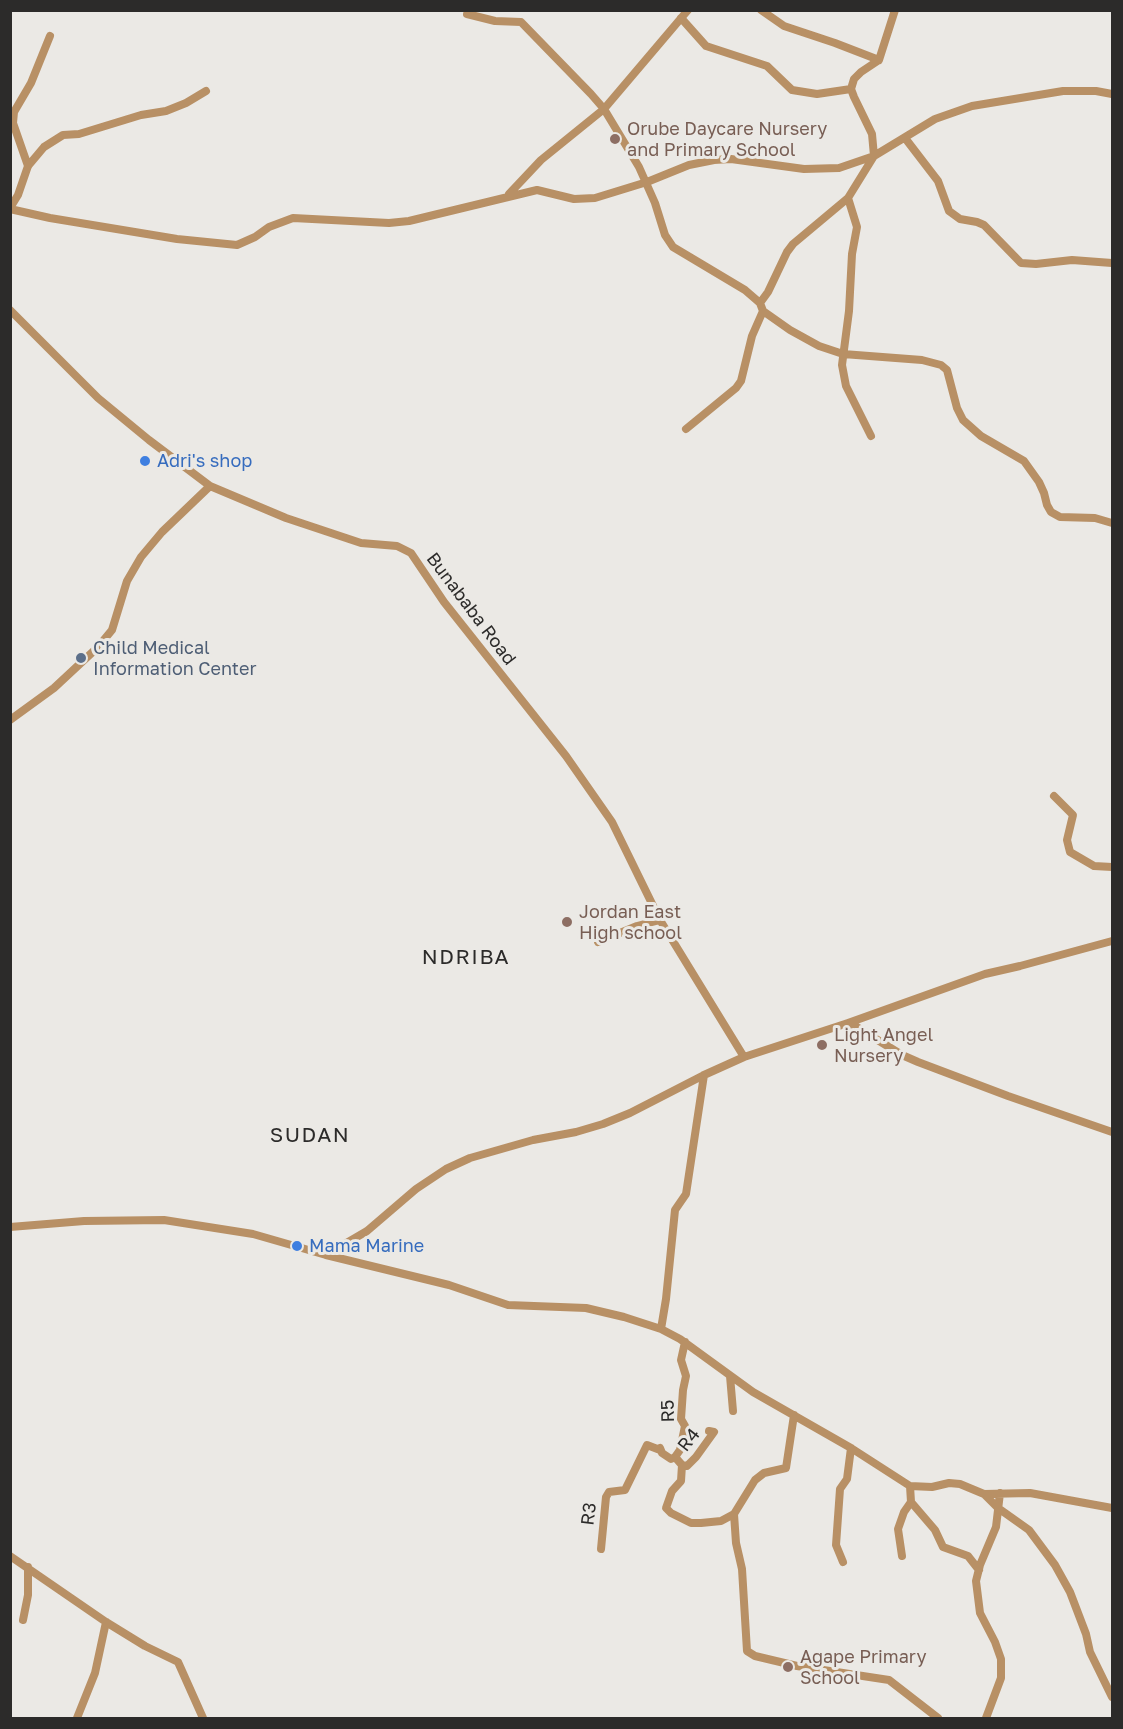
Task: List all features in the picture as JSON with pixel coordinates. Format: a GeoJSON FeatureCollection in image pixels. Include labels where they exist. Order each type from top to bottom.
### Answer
{"type":"FeatureCollection","features":[{"type":"Feature","properties":{"kind":"street"},"geometry":{"type":"LineString","coordinates":[[508,195],[541,160],[604,109],[688,10]]}},
{"type":"Feature","properties":{"kind":"street"},"geometry":{"type":"LineString","coordinates":[[761,10],[784,26],[836,42],[879,60]]}},
{"type":"Feature","properties":{"kind":"street"},"geometry":{"type":"LineString","coordinates":[[686,429],[736,388],[741,381],[761,307],[787,252],[793,244],[848,198],[874,156],[872,134],[852,89],[854,79],[879,60],[895,10]]}},
{"type":"Feature","properties":{"kind":"street"},"geometry":{"type":"LineString","coordinates":[[467,14],[495,21],[521,22],[569,69],[604,109],[647,182],[665,235],[673,247],[745,290],[761,307],[810,342],[843,354],[922,360],[941,365],[946,370],[957,408],[963,420],[981,436],[1024,461],[1039,483],[1051,512],[1060,517],[1095,518],[1113,523]]}},
{"type":"Feature","properties":{"kind":"street"},"geometry":{"type":"LineString","coordinates":[[681,18],[706,46],[766,66],[792,90],[817,94],[852,89]]}},
{"type":"Feature","properties":{"kind":"street"},"geometry":{"type":"LineString","coordinates":[[28,166],[12,116],[31,83],[50,36]]}},
{"type":"Feature","properties":{"kind":"street"},"geometry":{"type":"LineString","coordinates":[[206,91],[166,111],[141,115],[79,134],[63,135],[44,147],[28,166],[18,195],[10,208],[50,218],[167,237],[237,245],[255,237],[269,227],[293,218],[389,223],[409,221],[508,195],[537,190],[585,200],[647,182],[689,165],[714,160],[731,159],[820,170],[839,168],[874,156],[935,119],[972,106],[1063,91],[1096,91],[1113,94]]}},
{"type":"Feature","properties":{"kind":"street"},"geometry":{"type":"LineString","coordinates":[[905,138],[938,181],[949,211],[960,219],[984,225],[1021,263],[1036,264],[1072,260],[1113,263]]}},
{"type":"Feature","properties":{"kind":"street"},"geometry":{"type":"LineString","coordinates":[[848,198],[857,227],[852,254],[849,311],[842,365],[846,386],[871,436]]}},
{"type":"Feature","properties":{"kind":"street","name":"Bunababa Road"},"geometry":{"type":"LineString","coordinates":[[10,310],[98,398],[210,486],[286,518],[329,533],[361,543],[397,546],[411,553],[444,602],[566,756],[612,822],[660,920],[744,1057]]}},
{"type":"Feature","properties":{"kind":"street"},"geometry":{"type":"LineString","coordinates":[[10,720],[54,688],[98,647],[112,630],[126,581],[141,556],[162,532],[210,486]]}},
{"type":"Feature","properties":{"kind":"street"},"geometry":{"type":"LineString","coordinates":[[1054,796],[1073,815],[1067,840],[1070,852],[1094,866],[1113,867]]}},
{"type":"Feature","properties":{"kind":"street"},"geometry":{"type":"LineString","coordinates":[[598,942],[637,926],[660,920]]}},
{"type":"Feature","properties":{"kind":"street"},"geometry":{"type":"LineString","coordinates":[[326,1255],[367,1231],[416,1189],[446,1169],[470,1158],[533,1140],[603,1124],[744,1057],[985,974],[1113,941]]}},
{"type":"Feature","properties":{"kind":"street"},"geometry":{"type":"LineString","coordinates":[[848,1023],[918,1062],[1113,1132]]}},
{"type":"Feature","properties":{"kind":"street"},"geometry":{"type":"LineString","coordinates":[[661,1329],[675,1210],[686,1194],[704,1075]]}},
{"type":"Feature","properties":{"kind":"street"},"geometry":{"type":"LineString","coordinates":[[10,1227],[84,1221],[164,1220],[253,1234],[326,1255],[449,1285],[508,1305],[586,1308],[624,1317],[661,1329],[685,1342],[753,1392],[851,1448],[910,1486],[960,1485],[984,1494],[1030,1493],[1113,1508]]}},
{"type":"Feature","properties":{"kind":"street","name":"R5"},"geometry":{"type":"LineString","coordinates":[[675,1457],[680,1450],[685,1426],[681,1419],[686,1376],[681,1360],[685,1342]]}},
{"type":"Feature","properties":{"kind":"street"},"geometry":{"type":"LineString","coordinates":[[730,1376],[733,1411]]}},
{"type":"Feature","properties":{"kind":"street"},"geometry":{"type":"LineString","coordinates":[[675,1457],[682,1465],[681,1480],[672,1491],[666,1508],[691,1523],[721,1521],[734,1514],[755,1480],[764,1473],[786,1468],[794,1415]]}},
{"type":"Feature","properties":{"kind":"street","name":"R4"},"geometry":{"type":"LineString","coordinates":[[682,1465],[687,1466],[696,1457],[714,1432],[709,1431]]}},
{"type":"Feature","properties":{"kind":"street","name":"R3"},"geometry":{"type":"LineString","coordinates":[[601,1549],[606,1497],[609,1492],[625,1490],[647,1445],[660,1449],[671,1459],[675,1457]]}},
{"type":"Feature","properties":{"kind":"street"},"geometry":{"type":"LineString","coordinates":[[843,1562],[836,1545],[840,1489],[847,1479],[851,1448]]}},
{"type":"Feature","properties":{"kind":"street"},"geometry":{"type":"LineString","coordinates":[[910,1486],[911,1502],[935,1530],[943,1547],[968,1556],[979,1570]]}},
{"type":"Feature","properties":{"kind":"street"},"geometry":{"type":"LineString","coordinates":[[986,1719],[1001,1678],[1001,1659],[980,1613],[976,1581],[996,1527],[1000,1493]]}},
{"type":"Feature","properties":{"kind":"street"},"geometry":{"type":"LineString","coordinates":[[984,1494],[998,1508],[1029,1530],[1055,1564],[1070,1592],[1086,1634],[1090,1652],[1113,1697]]}},
{"type":"Feature","properties":{"kind":"street"},"geometry":{"type":"LineString","coordinates":[[902,1556],[898,1529],[904,1512],[911,1502]]}},
{"type":"Feature","properties":{"kind":"street"},"geometry":{"type":"LineString","coordinates":[[734,1514],[736,1544],[742,1569],[747,1651],[755,1656],[797,1666],[889,1680],[938,1719]]}},
{"type":"Feature","properties":{"kind":"street"},"geometry":{"type":"LineString","coordinates":[[10,1556],[106,1622],[177,1662],[203,1719]]}},
{"type":"Feature","properties":{"kind":"street"},"geometry":{"type":"LineString","coordinates":[[23,1620],[28,1567]]}},
{"type":"Feature","properties":{"kind":"street"},"geometry":{"type":"LineString","coordinates":[[77,1719],[95,1673],[106,1622]]}},
{"type":"Feature","properties":{"kind":"place","name":"Orube Daycare Nursery and Primary School"},"geometry":{"type":"Point","coordinates":[615,139]}},
{"type":"Feature","properties":{"kind":"place","name":"Adri's shop"},"geometry":{"type":"Point","coordinates":[145,461]}},
{"type":"Feature","properties":{"kind":"place","name":"Child Medical Information Center"},"geometry":{"type":"Point","coordinates":[81,658]}},
{"type":"Feature","properties":{"kind":"place","name":"Jordan East High school"},"geometry":{"type":"Point","coordinates":[567,922]}},
{"type":"Feature","properties":{"kind":"place","name":"Light Angel Nursery"},"geometry":{"type":"Point","coordinates":[822,1045]}},
{"type":"Feature","properties":{"kind":"place","name":"Mama Marine"},"geometry":{"type":"Point","coordinates":[297,1246]}},
{"type":"Feature","properties":{"kind":"place","name":"Agape Primary School"},"geometry":{"type":"Point","coordinates":[788,1667]}},
{"type":"Feature","properties":{"kind":"district","name":"NDRIBA"},"geometry":{"type":"Point","coordinates":[466,957]}},
{"type":"Feature","properties":{"kind":"district","name":"SUDAN"},"geometry":{"type":"Point","coordinates":[310,1135]}}]}
